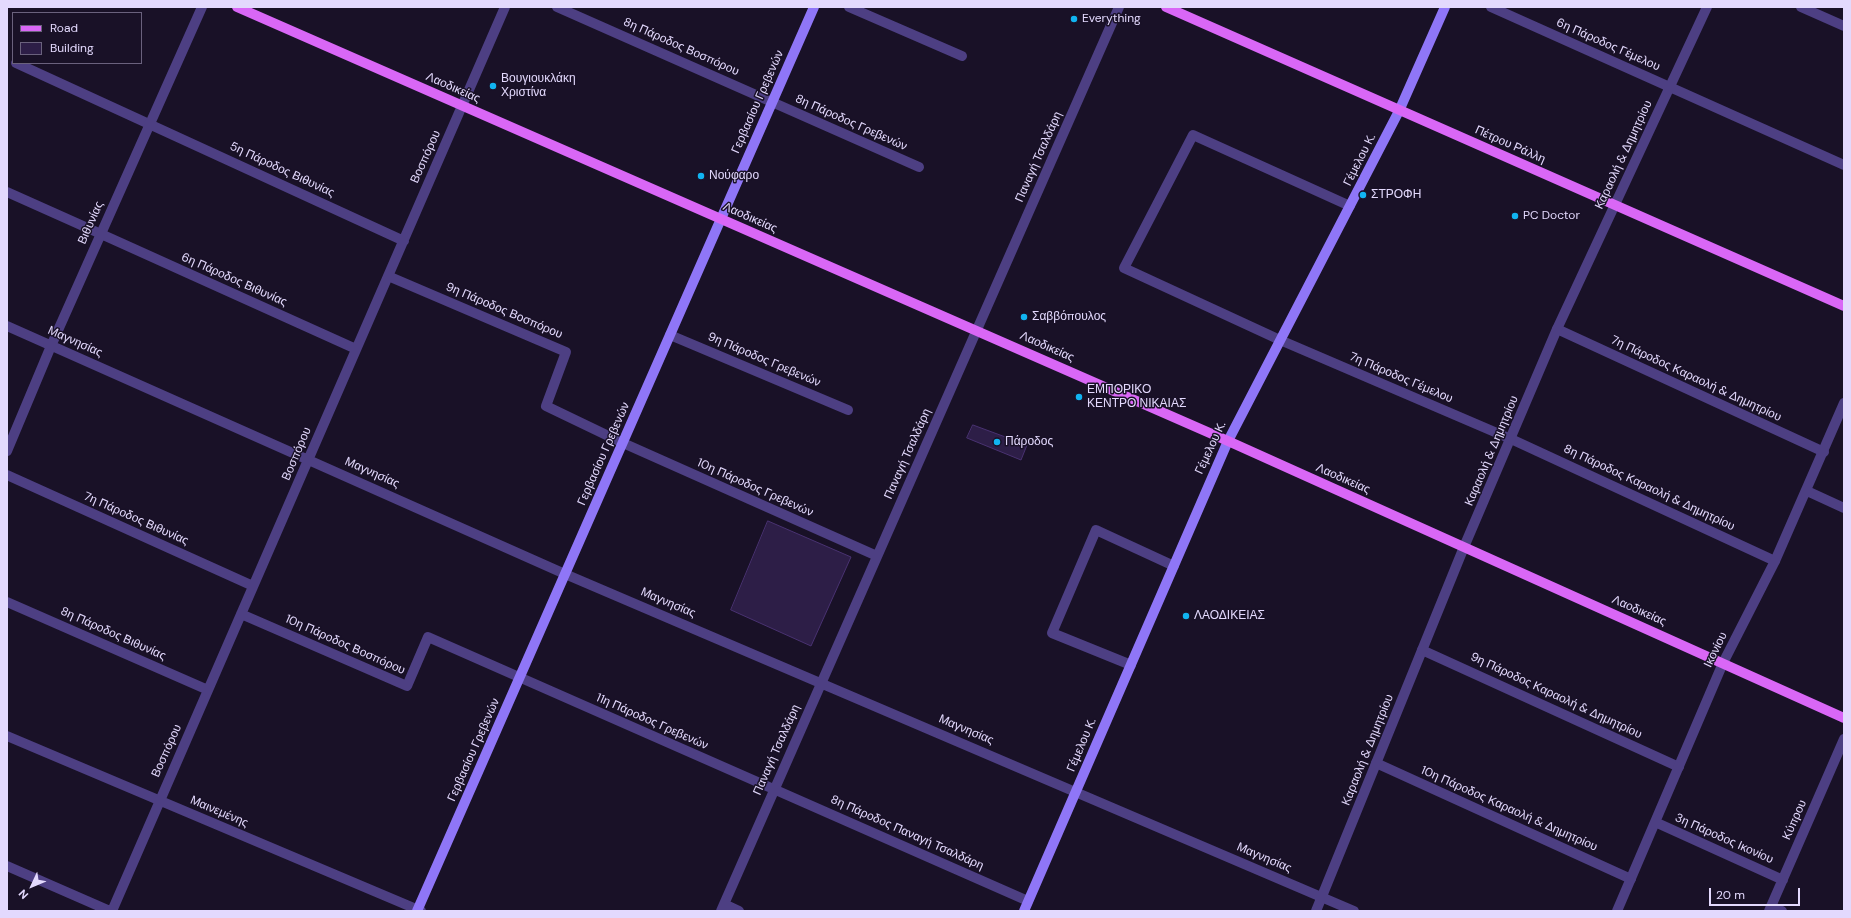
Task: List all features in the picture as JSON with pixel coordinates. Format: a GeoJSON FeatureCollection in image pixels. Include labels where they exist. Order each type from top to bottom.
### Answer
{"type":"FeatureCollection","features":[{"type":"Feature","properties":{"kind":"main road","name":"Λαοδικείας"},"geometry":{"type":"LineString","coordinates":[[237,7],[1228,441],[1844,718]]}},
{"type":"Feature","properties":{"kind":"main road","name":"Γερβασίου Γρεβενών"},"geometry":{"type":"LineString","coordinates":[[419,911],[519,678],[814,7]]}},
{"type":"Feature","properties":{"kind":"main road","name":"Πέτρου Ράλλη"},"geometry":{"type":"LineString","coordinates":[[1166,7],[1844,306]]}},
{"type":"Feature","properties":{"kind":"main road","name":"Γέμελου Κ."},"geometry":{"type":"LineString","coordinates":[[1024,911],[1228,441],[1399,111],[1444,7]]}},
{"type":"Feature","properties":{"kind":"street","name":"Βιθυνίας"},"geometry":{"type":"LineString","coordinates":[[7,451],[149,124],[202,7]]}},
{"type":"Feature","properties":{"kind":"street","name":"Βοσπόρου"},"geometry":{"type":"LineString","coordinates":[[111,911],[506,7]]}},
{"type":"Feature","properties":{"kind":"street","name":"8η Πάροδος Βοσπόρου"},"geometry":{"type":"LineString","coordinates":[[557,7],[772,102]]}},
{"type":"Feature","properties":{"kind":"street"},"geometry":{"type":"LineString","coordinates":[[849,7],[962,56]]}},
{"type":"Feature","properties":{"kind":"street","name":"Παναγή Τσαλδάρη"},"geometry":{"type":"LineString","coordinates":[[722,908],[1119,7]]}},
{"type":"Feature","properties":{"kind":"street","name":"6η Πάροδος Γέμελου"},"geometry":{"type":"LineString","coordinates":[[1491,7],[1844,165]]}},
{"type":"Feature","properties":{"kind":"street","name":"Καραολή & Δημητρίου"},"geometry":{"type":"LineString","coordinates":[[1316,911],[1464,547],[1557,329],[1707,7]]}},
{"type":"Feature","properties":{"kind":"street"},"geometry":{"type":"LineString","coordinates":[[1801,7],[1844,26]]}},
{"type":"Feature","properties":{"kind":"street","name":"5η Πάροδος Βιθυνίας"},"geometry":{"type":"LineString","coordinates":[[18,64],[404,241]]}},
{"type":"Feature","properties":{"kind":"street","name":"8η Πάροδος Γρεβενών"},"geometry":{"type":"LineString","coordinates":[[772,102],[919,167]]}},
{"type":"Feature","properties":{"kind":"street","name":"7η Πάροδος Γέμελου"},"geometry":{"type":"LineString","coordinates":[[1350,206],[1193,135],[1124,268],[1280,340],[1511,439]]}},
{"type":"Feature","properties":{"kind":"street","name":"6η Πάροδος Βιθυνίας"},"geometry":{"type":"LineString","coordinates":[[7,192],[356,349]]}},
{"type":"Feature","properties":{"kind":"street","name":"9η Πάροδος Βοσπόρου"},"geometry":{"type":"LineString","coordinates":[[388,276],[566,352],[546,406],[623,443]]}},
{"type":"Feature","properties":{"kind":"street","name":"Μαγνησίας"},"geometry":{"type":"LineString","coordinates":[[7,326],[565,574],[822,682],[1354,911]]}},
{"type":"Feature","properties":{"kind":"street","name":"7η Πάροδος Καραολή & Δημητρίου"},"geometry":{"type":"LineString","coordinates":[[1557,329],[1824,452]]}},
{"type":"Feature","properties":{"kind":"street","name":"9η Πάροδος Γρεβενών"},"geometry":{"type":"LineString","coordinates":[[670,335],[848,410]]}},
{"type":"Feature","properties":{"kind":"street","name":"Ικονίου"},"geometry":{"type":"LineString","coordinates":[[1617,911],[1723,663],[1775,561],[1807,491],[1844,403]]}},
{"type":"Feature","properties":{"kind":"street","name":"8η Πάροδος Καραολή & Δημητρίου"},"geometry":{"type":"LineString","coordinates":[[1511,439],[1775,561]]}},
{"type":"Feature","properties":{"kind":"street","name":"10η Πάροδος Γρεβενών"},"geometry":{"type":"LineString","coordinates":[[623,443],[877,556]]}},
{"type":"Feature","properties":{"kind":"street","name":"7η Πάροδος Βιθυνίας"},"geometry":{"type":"LineString","coordinates":[[7,475],[253,586]]}},
{"type":"Feature","properties":{"kind":"street"},"geometry":{"type":"LineString","coordinates":[[1807,491],[1844,508]]}},
{"type":"Feature","properties":{"kind":"street"},"geometry":{"type":"LineString","coordinates":[[1130,665],[1052,633],[1096,530],[1174,566]]}},
{"type":"Feature","properties":{"kind":"street","name":"8η Πάροδος Βιθυνίας"},"geometry":{"type":"LineString","coordinates":[[7,602],[208,690]]}},
{"type":"Feature","properties":{"kind":"street","name":"10η Πάροδος Βοσπόρου"},"geometry":{"type":"LineString","coordinates":[[241,614],[407,686],[428,637],[519,678]]}},
{"type":"Feature","properties":{"kind":"street","name":"9η Πάροδος Καραολή & Δημητρίου"},"geometry":{"type":"LineString","coordinates":[[1422,650],[1679,767]]}},
{"type":"Feature","properties":{"kind":"street","name":"11η Πάροδος Γρεβενών"},"geometry":{"type":"LineString","coordinates":[[519,678],[774,790]]}},
{"type":"Feature","properties":{"kind":"street","name":"Μαινεμένης"},"geometry":{"type":"LineString","coordinates":[[7,736],[419,911]]}},
{"type":"Feature","properties":{"kind":"street","name":"Κύπρου"},"geometry":{"type":"LineString","coordinates":[[1770,909],[1844,739]]}},
{"type":"Feature","properties":{"kind":"street","name":"10η Πάροδος Καραολή & Δημητρίου"},"geometry":{"type":"LineString","coordinates":[[1376,764],[1631,879]]}},
{"type":"Feature","properties":{"kind":"street","name":"8η Πάροδος Παναγή Τσαλδάρη"},"geometry":{"type":"LineString","coordinates":[[774,790],[1028,901]]}},
{"type":"Feature","properties":{"kind":"street","name":"3η Πάροδος Ικονίου"},"geometry":{"type":"LineString","coordinates":[[1655,822],[1783,880]]}},
{"type":"Feature","properties":{"kind":"street"},"geometry":{"type":"LineString","coordinates":[[7,866],[111,911]]}},
{"type":"Feature","properties":{"kind":"street"},"geometry":{"type":"LineString","coordinates":[[722,908],[739,911]]}},
{"type":"Feature","properties":{"kind":"street"},"geometry":{"type":"LineString","coordinates":[[1770,909],[1782,911]]}},
{"type":"Feature","properties":{"kind":"building","name":"Πάροδος"},"geometry":{"type":"Polygon","coordinates":[[[973,425],[1027,445],[1021,460],[967,438],[973,425]]]}},
{"type":"Feature","properties":{"kind":"building"},"geometry":{"type":"Polygon","coordinates":[[[768,521],[851,557],[811,646],[731,610],[768,521]]]}},
{"type":"Feature","properties":{"kind":"place","name":"Everything"},"geometry":{"type":"Point","coordinates":[1074,19]}},
{"type":"Feature","properties":{"kind":"place","name":"Βουγιουκλάκη Χριστίνα"},"geometry":{"type":"Point","coordinates":[493,86]}},
{"type":"Feature","properties":{"kind":"place","name":"Νούφαρο"},"geometry":{"type":"Point","coordinates":[701,176]}},
{"type":"Feature","properties":{"kind":"place","name":"ΣΤΡΟΦΗ"},"geometry":{"type":"Point","coordinates":[1363,195]}},
{"type":"Feature","properties":{"kind":"place","name":"PC Doctor"},"geometry":{"type":"Point","coordinates":[1515,216]}},
{"type":"Feature","properties":{"kind":"place","name":"Σαββόπουλος"},"geometry":{"type":"Point","coordinates":[1024,317]}},
{"type":"Feature","properties":{"kind":"place","name":"ΕΜΠΟΡΙΚΟ ΚΕΝΤΡΟ ΝΙΚΑΙΑΣ"},"geometry":{"type":"Point","coordinates":[1079,397]}},
{"type":"Feature","properties":{"kind":"place","name":"Πάροδος"},"geometry":{"type":"Point","coordinates":[997,442]}},
{"type":"Feature","properties":{"kind":"place","name":"ΛΑΟΔΙΚΕΙΑΣ"},"geometry":{"type":"Point","coordinates":[1186,616]}}]}
